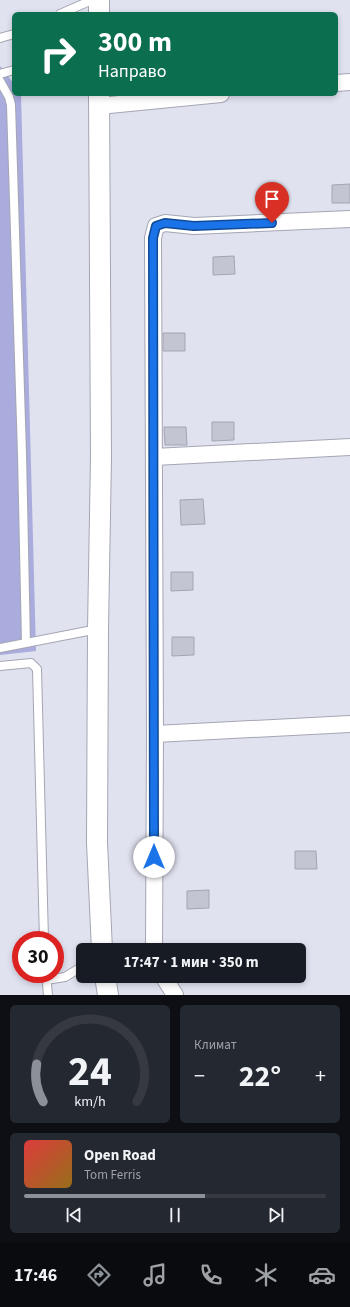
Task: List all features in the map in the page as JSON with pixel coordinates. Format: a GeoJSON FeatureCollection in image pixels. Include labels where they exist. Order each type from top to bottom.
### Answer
{"type":"FeatureCollection","features":[{"type":"Feature","properties":{"kind":"street"},"geometry":{"type":"LineString","coordinates":[[99,0],[99,12]]}},
{"type":"Feature","properties":{"kind":"street"},"geometry":{"type":"LineString","coordinates":[[338,83],[350,82]]}},
{"type":"Feature","properties":{"kind":"street"},"geometry":{"type":"LineString","coordinates":[[102,943],[97,843],[98,630],[101,457],[99,100],[180,96]]}},
{"type":"Feature","properties":{"kind":"street"},"geometry":{"type":"LineString","coordinates":[[154,943],[155,734],[153,238],[156,226],[165,223],[194,226],[350,219]]}},
{"type":"Feature","properties":{"kind":"street"},"geometry":{"type":"LineString","coordinates":[[154,456],[350,447]]}},
{"type":"Feature","properties":{"kind":"street"},"geometry":{"type":"LineString","coordinates":[[155,734],[350,724]]}},
{"type":"Feature","properties":{"kind":"street"},"geometry":{"type":"LineString","coordinates":[[106,983],[108,995]]}},
{"type":"Feature","properties":{"kind":"street"},"geometry":{"type":"LineString","coordinates":[[167,983],[175,995]]}},
{"type":"Feature","properties":{"kind":"lane"},"geometry":{"type":"LineString","coordinates":[[65,12],[92,0]]}},
{"type":"Feature","properties":{"kind":"lane"},"geometry":{"type":"LineString","coordinates":[[0,38],[12,35]]}},
{"type":"Feature","properties":{"kind":"lane"},"geometry":{"type":"LineString","coordinates":[[0,74],[12,71]]}},
{"type":"Feature","properties":{"kind":"lane"},"geometry":{"type":"LineString","coordinates":[[0,81],[9,97],[11,105],[22,454],[26,643]]}},
{"type":"Feature","properties":{"kind":"lane"},"geometry":{"type":"LineString","coordinates":[[0,648],[13,647],[26,643],[98,630]]}},
{"type":"Feature","properties":{"kind":"lane"},"geometry":{"type":"LineString","coordinates":[[0,666],[31,663],[37,669],[44,931]]}},
{"type":"Feature","properties":{"kind":"lane"},"geometry":{"type":"LineString","coordinates":[[64,977],[76,970]]}},
{"type":"Feature","properties":{"kind":"lane"},"geometry":{"type":"LineString","coordinates":[[47,983],[48,995]]}},
{"type":"Feature","properties":{"kind":"shaded area"},"geometry":{"type":"Polygon","coordinates":[[[0,66],[12,81],[12,96],[21,96],[36,651],[0,655],[0,66]]]}},
{"type":"Feature","properties":{"kind":"building"},"geometry":{"type":"Polygon","coordinates":[[[350,184],[350,203],[332,203],[332,185],[350,184]]]}},
{"type":"Feature","properties":{"kind":"building"},"geometry":{"type":"Polygon","coordinates":[[[234,256],[235,274],[213,275],[213,257],[234,256]]]}},
{"type":"Feature","properties":{"kind":"building"},"geometry":{"type":"Polygon","coordinates":[[[163,333],[185,333],[185,351],[163,351],[163,333]]]}},
{"type":"Feature","properties":{"kind":"building"},"geometry":{"type":"Polygon","coordinates":[[[212,422],[234,422],[234,440],[212,441],[212,422]]]}},
{"type":"Feature","properties":{"kind":"building"},"geometry":{"type":"Polygon","coordinates":[[[164,427],[186,427],[187,445],[165,445],[164,427]]]}},
{"type":"Feature","properties":{"kind":"building"},"geometry":{"type":"Polygon","coordinates":[[[203,499],[205,524],[181,525],[180,500],[203,499]]]}},
{"type":"Feature","properties":{"kind":"building"},"geometry":{"type":"Polygon","coordinates":[[[171,572],[193,572],[193,590],[171,591],[171,572]]]}},
{"type":"Feature","properties":{"kind":"building"},"geometry":{"type":"Polygon","coordinates":[[[172,637],[194,637],[194,655],[172,656],[172,637]]]}},
{"type":"Feature","properties":{"kind":"building"},"geometry":{"type":"Polygon","coordinates":[[[295,851],[316,851],[317,869],[295,869],[295,851]]]}},
{"type":"Feature","properties":{"kind":"building"},"geometry":{"type":"Polygon","coordinates":[[[209,890],[209,908],[187,909],[187,891],[209,890]]]}},
{"type":"Feature","properties":{"kind":"route"},"geometry":{"type":"LineString","coordinates":[[154,857],[153,238],[156,226],[165,223],[194,226],[272,223]]}}]}
